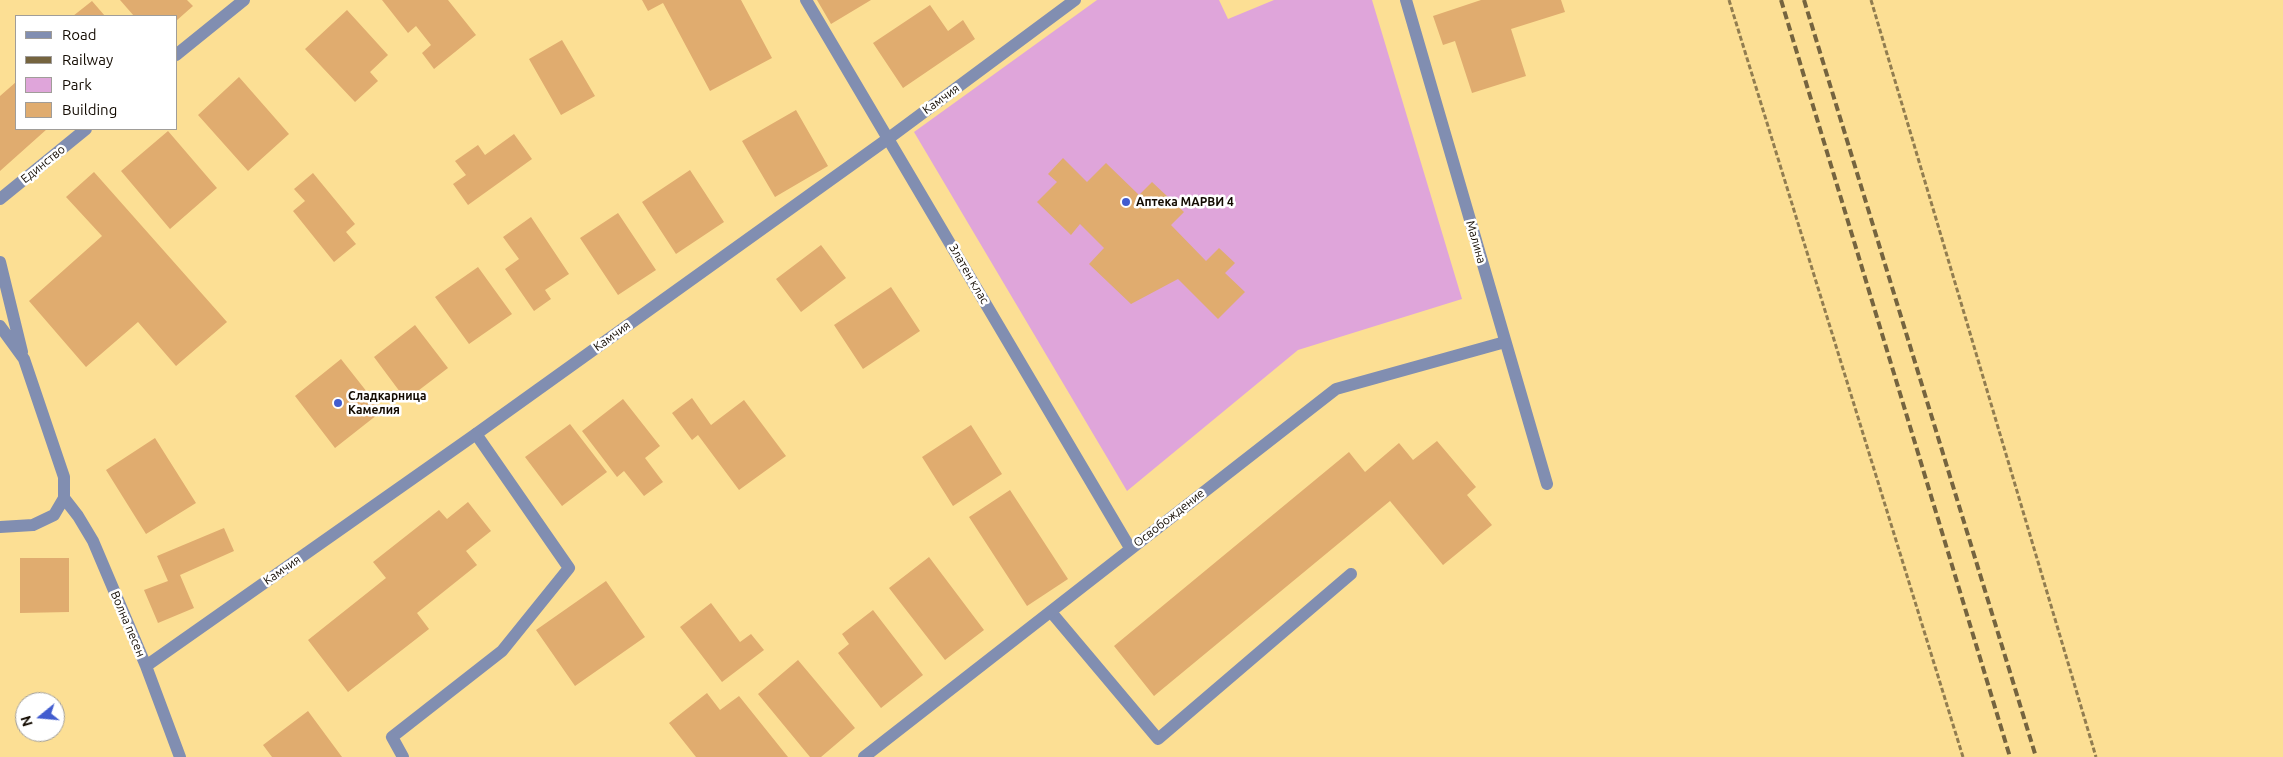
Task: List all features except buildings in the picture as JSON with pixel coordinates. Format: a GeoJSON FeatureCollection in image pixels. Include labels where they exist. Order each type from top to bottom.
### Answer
{"type":"FeatureCollection","features":[{"type":"Feature","properties":{"kind":"street"},"geometry":{"type":"LineString","coordinates":[[178,54],[244,0]]}},
{"type":"Feature","properties":{"kind":"street","name":"Златен клас"},"geometry":{"type":"LineString","coordinates":[[806,0],[1130,548]]}},
{"type":"Feature","properties":{"kind":"street","name":"Камчия"},"geometry":{"type":"LineString","coordinates":[[146,666],[476,434],[889,138],[1075,0]]}},
{"type":"Feature","properties":{"kind":"street","name":"Малина"},"geometry":{"type":"LineString","coordinates":[[1406,0],[1546,484]]}},
{"type":"Feature","properties":{"kind":"street","name":"Единство"},"geometry":{"type":"LineString","coordinates":[[0,199],[85,130]]}},
{"type":"Feature","properties":{"kind":"street"},"geometry":{"type":"LineString","coordinates":[[0,262],[24,360],[64,477],[64,498],[54,515],[33,525],[0,527]]}},
{"type":"Feature","properties":{"kind":"street"},"geometry":{"type":"LineString","coordinates":[[0,326],[24,360]]}},
{"type":"Feature","properties":{"kind":"street","name":"Освобождение"},"geometry":{"type":"LineString","coordinates":[[864,757],[1336,389],[1505,342]]}},
{"type":"Feature","properties":{"kind":"street"},"geometry":{"type":"LineString","coordinates":[[402,757],[392,737],[502,651],[570,568],[476,434]]}},
{"type":"Feature","properties":{"kind":"street","name":"Волна песен"},"geometry":{"type":"LineString","coordinates":[[64,498],[93,540],[146,666],[180,757]]}},
{"type":"Feature","properties":{"kind":"street"},"geometry":{"type":"LineString","coordinates":[[1050,612],[1158,739],[1351,574]]}},
{"type":"Feature","properties":{"kind":"path"},"geometry":{"type":"LineString","coordinates":[[1730,0],[1963,757]]}},
{"type":"Feature","properties":{"kind":"path"},"geometry":{"type":"LineString","coordinates":[[1871,0],[2096,757]]}},
{"type":"Feature","properties":{"kind":"green space"},"geometry":{"type":"Polygon","coordinates":[[[1097,0],[1219,0],[1228,19],[1274,0],[1372,0],[1462,299],[1298,350],[1127,491],[914,132],[1097,0]]]}},
{"type":"Feature","properties":{"kind":"railway"},"geometry":{"type":"LineString","coordinates":[[1781,0],[2010,757]]}},
{"type":"Feature","properties":{"kind":"railway"},"geometry":{"type":"LineString","coordinates":[[1804,0],[2036,757]]}},
{"type":"Feature","properties":{"kind":"place","name":"Аптека МАРВИ 4"},"geometry":{"type":"Point","coordinates":[1126,202]}},
{"type":"Feature","properties":{"kind":"place","name":"Сладкарница Камелия"},"geometry":{"type":"Point","coordinates":[338,403]}}]}
